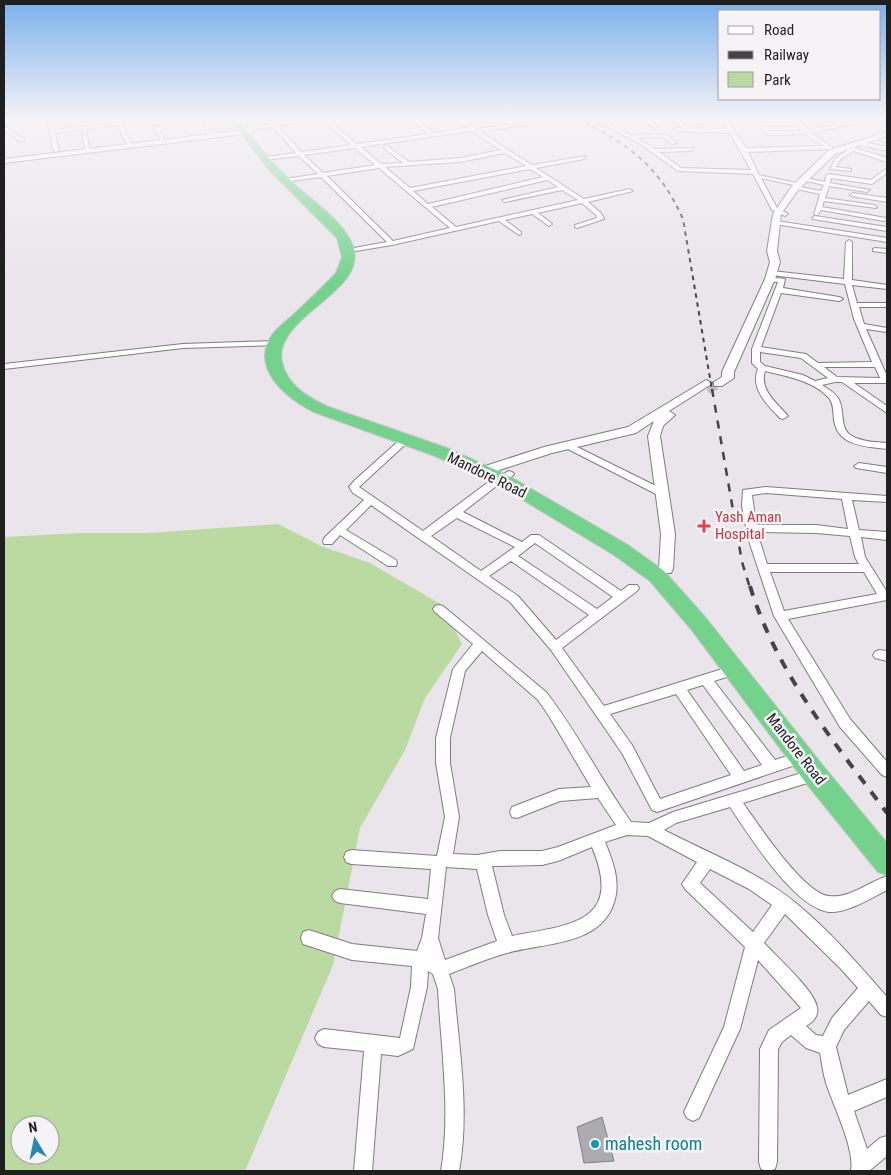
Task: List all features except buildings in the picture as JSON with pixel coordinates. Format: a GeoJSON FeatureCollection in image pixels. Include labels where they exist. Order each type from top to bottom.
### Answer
{"type":"FeatureCollection","features":[{"type":"Feature","properties":{"kind":"highway"},"geometry":{"type":"LineString","coordinates":[[275,343],[278,337],[341,276],[347,268],[348,261],[346,243],[282,174]]}},
{"type":"Feature","properties":{"kind":"highway"},"geometry":{"type":"LineString","coordinates":[[288,181],[341,228],[353,240],[356,249]]}},
{"type":"Feature","properties":{"kind":"highway","name":"Mandore Road"},"geometry":{"type":"LineString","coordinates":[[356,249],[355,265],[350,276],[284,343],[282,351],[286,373],[300,388],[327,405],[446,447],[635,547],[666,569],[708,617],[802,740],[887,841]]}},
{"type":"Feature","properties":{"kind":"highway","name":"Mandore Road"},"geometry":{"type":"LineString","coordinates":[[275,343],[273,354],[277,375],[283,384],[320,409],[497,473],[647,568],[674,593],[815,775],[887,863]]}},
{"type":"Feature","properties":{"kind":"main road"},"geometry":{"type":"LineString","coordinates":[[497,473],[567,445],[636,429],[712,384],[727,379],[728,372],[771,276],[775,258],[780,253],[782,211],[809,174]]}},
{"type":"Feature","properties":{"kind":"main road"},"geometry":{"type":"LineString","coordinates":[[800,185],[811,174]]}},
{"type":"Feature","properties":{"kind":"main road"},"geometry":{"type":"LineString","coordinates":[[666,569],[668,534],[654,440],[656,428],[660,421],[712,384]]}},
{"type":"Feature","properties":{"kind":"street"},"geometry":{"type":"LineString","coordinates":[[288,181],[330,174]]}},
{"type":"Feature","properties":{"kind":"street"},"geometry":{"type":"LineString","coordinates":[[389,174],[455,230]]}},
{"type":"Feature","properties":{"kind":"street"},"geometry":{"type":"LineString","coordinates":[[408,190],[494,174]]}},
{"type":"Feature","properties":{"kind":"street"},"geometry":{"type":"LineString","coordinates":[[542,174],[599,214],[600,218],[577,226]]}},
{"type":"Feature","properties":{"kind":"street"},"geometry":{"type":"LineString","coordinates":[[754,174],[800,185],[823,194],[874,207]]}},
{"type":"Feature","properties":{"kind":"street"},"geometry":{"type":"LineString","coordinates":[[757,174],[772,204],[782,211]]}},
{"type":"Feature","properties":{"kind":"street"},"geometry":{"type":"LineString","coordinates":[[865,197],[872,182],[882,174]]}},
{"type":"Feature","properties":{"kind":"street"},"geometry":{"type":"LineString","coordinates":[[322,175],[392,242]]}},
{"type":"Feature","properties":{"kind":"street"},"geometry":{"type":"LineString","coordinates":[[811,227],[829,176],[872,182]]}},
{"type":"Feature","properties":{"kind":"street"},"geometry":{"type":"LineString","coordinates":[[426,206],[548,178]]}},
{"type":"Feature","properties":{"kind":"street"},"geometry":{"type":"LineString","coordinates":[[800,185],[827,184],[867,190]]}},
{"type":"Feature","properties":{"kind":"street"},"geometry":{"type":"LineString","coordinates":[[505,200],[562,188]]}},
{"type":"Feature","properties":{"kind":"street"},"geometry":{"type":"LineString","coordinates":[[356,249],[455,230],[630,191]]}},
{"type":"Feature","properties":{"kind":"street"},"geometry":{"type":"LineString","coordinates":[[823,194],[887,200]]}},
{"type":"Feature","properties":{"kind":"street"},"geometry":{"type":"LineString","coordinates":[[432,210],[483,200],[477,195]]}},
{"type":"Feature","properties":{"kind":"street"},"geometry":{"type":"LineString","coordinates":[[818,208],[884,219]]}},
{"type":"Feature","properties":{"kind":"street"},"geometry":{"type":"LineString","coordinates":[[487,222],[483,218],[484,215],[516,209],[529,213],[550,224]]}},
{"type":"Feature","properties":{"kind":"street"},"geometry":{"type":"LineString","coordinates":[[815,218],[887,229]]}},
{"type":"Feature","properties":{"kind":"street"},"geometry":{"type":"LineString","coordinates":[[500,220],[519,233]]}},
{"type":"Feature","properties":{"kind":"street"},"geometry":{"type":"LineString","coordinates":[[780,223],[887,240]]}},
{"type":"Feature","properties":{"kind":"street"},"geometry":{"type":"LineString","coordinates":[[849,242],[848,282],[854,305],[861,326],[886,381]]}},
{"type":"Feature","properties":{"kind":"street"},"geometry":{"type":"LineString","coordinates":[[875,250],[887,252]]}},
{"type":"Feature","properties":{"kind":"street"},"geometry":{"type":"LineString","coordinates":[[771,276],[887,287]]}},
{"type":"Feature","properties":{"kind":"street"},"geometry":{"type":"LineString","coordinates":[[771,276],[782,281],[754,358],[762,368],[800,377],[830,394],[836,401],[844,435],[858,441],[887,446]]}},
{"type":"Feature","properties":{"kind":"street"},"geometry":{"type":"LineString","coordinates":[[778,290],[839,299]]}},
{"type":"Feature","properties":{"kind":"street"},"geometry":{"type":"LineString","coordinates":[[854,305],[887,305]]}},
{"type":"Feature","properties":{"kind":"street"},"geometry":{"type":"LineString","coordinates":[[861,326],[887,330]]}},
{"type":"Feature","properties":{"kind":"street"},"geometry":{"type":"LineString","coordinates":[[4,367],[183,346],[275,343]]}},
{"type":"Feature","properties":{"kind":"street"},"geometry":{"type":"LineString","coordinates":[[756,349],[795,354],[818,365],[887,410]]}},
{"type":"Feature","properties":{"kind":"street"},"geometry":{"type":"LineString","coordinates":[[818,365],[877,364]]}},
{"type":"Feature","properties":{"kind":"street"},"geometry":{"type":"LineString","coordinates":[[762,368],[759,376],[762,391],[783,416]]}},
{"type":"Feature","properties":{"kind":"street"},"geometry":{"type":"LineString","coordinates":[[814,384],[840,379],[886,381]]}},
{"type":"Feature","properties":{"kind":"street"},"geometry":{"type":"LineString","coordinates":[[406,439],[354,487],[357,491],[514,599],[555,646],[627,749],[657,806],[802,757]]}},
{"type":"Feature","properties":{"kind":"street"},"geometry":{"type":"LineString","coordinates":[[567,445],[662,493]]}},
{"type":"Feature","properties":{"kind":"street"},"geometry":{"type":"LineString","coordinates":[[859,466],[887,470]]}},
{"type":"Feature","properties":{"kind":"street"},"geometry":{"type":"LineString","coordinates":[[424,536],[456,513],[497,473]]}},
{"type":"Feature","properties":{"kind":"street"},"geometry":{"type":"LineString","coordinates":[[887,500],[749,490],[747,494],[752,528],[763,568],[780,616],[845,723],[887,771]]}},
{"type":"Feature","properties":{"kind":"street"},"geometry":{"type":"LineString","coordinates":[[780,616],[886,596],[860,557],[846,496]]}},
{"type":"Feature","properties":{"kind":"street"},"geometry":{"type":"LineString","coordinates":[[328,541],[371,499]]}},
{"type":"Feature","properties":{"kind":"street"},"geometry":{"type":"LineString","coordinates":[[456,513],[523,547]]}},
{"type":"Feature","properties":{"kind":"street"},"geometry":{"type":"LineString","coordinates":[[752,528],[854,532],[887,536]]}},
{"type":"Feature","properties":{"kind":"street"},"geometry":{"type":"LineString","coordinates":[[340,530],[392,563]]}},
{"type":"Feature","properties":{"kind":"street"},"geometry":{"type":"LineString","coordinates":[[482,576],[535,538],[621,597]]}},
{"type":"Feature","properties":{"kind":"street"},"geometry":{"type":"LineString","coordinates":[[511,556],[598,615]]}},
{"type":"Feature","properties":{"kind":"street"},"geometry":{"type":"LineString","coordinates":[[763,568],[866,568]]}},
{"type":"Feature","properties":{"kind":"street"},"geometry":{"type":"LineString","coordinates":[[555,646],[633,588]]}},
{"type":"Feature","properties":{"kind":"street"},"geometry":{"type":"LineString","coordinates":[[439,609],[542,696],[554,712],[602,792],[627,828]]}},
{"type":"Feature","properties":{"kind":"street"},"geometry":{"type":"LineString","coordinates":[[324,1038],[398,1047],[407,1043],[419,986],[422,959],[430,938],[441,861],[452,817],[443,763],[443,738],[459,669],[481,644]]}},
{"type":"Feature","properties":{"kind":"street"},"geometry":{"type":"LineString","coordinates":[[601,712],[735,670]]}},
{"type":"Feature","properties":{"kind":"street"},"geometry":{"type":"LineString","coordinates":[[706,679],[772,767]]}},
{"type":"Feature","properties":{"kind":"street"},"geometry":{"type":"LineString","coordinates":[[679,688],[741,778]]}},
{"type":"Feature","properties":{"kind":"street"},"geometry":{"type":"LineString","coordinates":[[650,830],[673,818],[732,798],[815,775]]}},
{"type":"Feature","properties":{"kind":"street"},"geometry":{"type":"LineString","coordinates":[[517,812],[559,795],[602,792]]}},
{"type":"Feature","properties":{"kind":"street"},"geometry":{"type":"LineString","coordinates":[[732,798],[776,859],[810,898],[829,904],[854,897],[887,883]]}},
{"type":"Feature","properties":{"kind":"street"},"geometry":{"type":"LineString","coordinates":[[351,857],[441,861],[542,858],[558,854],[627,828],[650,830],[754,884],[783,903],[847,963],[887,1009]]}},
{"type":"Feature","properties":{"kind":"street"},"geometry":{"type":"LineString","coordinates":[[309,938],[352,952],[422,959],[441,969],[507,945],[553,935],[590,923],[608,903],[610,884],[604,859],[596,839]]}},
{"type":"Feature","properties":{"kind":"street"},"geometry":{"type":"LineString","coordinates":[[708,860],[690,884],[754,944],[804,998],[809,1007],[809,1014],[792,1026],[780,1030],[772,1038],[769,1049],[768,1162]]}},
{"type":"Feature","properties":{"kind":"street"},"geometry":{"type":"LineString","coordinates":[[483,861],[496,915],[507,945]]}},
{"type":"Feature","properties":{"kind":"street"},"geometry":{"type":"LineString","coordinates":[[340,896],[435,907]]}},
{"type":"Feature","properties":{"kind":"street"},"geometry":{"type":"LineString","coordinates":[[693,1112],[712,1076],[732,1029],[754,944],[783,903]]}},
{"type":"Feature","properties":{"kind":"street"},"geometry":{"type":"LineString","coordinates":[[430,938],[446,990],[454,1106],[454,1148],[450,1171]]}},
{"type":"Feature","properties":{"kind":"street"},"geometry":{"type":"LineString","coordinates":[[869,988],[838,1024],[826,1046],[860,1168],[887,1145]]}},
{"type":"Feature","properties":{"kind":"street"},"geometry":{"type":"LineString","coordinates":[[792,1026],[812,1042],[826,1046]]}},
{"type":"Feature","properties":{"kind":"street"},"geometry":{"type":"LineString","coordinates":[[364,1171],[373,1044]]}},
{"type":"Feature","properties":{"kind":"street"},"geometry":{"type":"LineString","coordinates":[[844,1106],[887,1088]]}},
{"type":"Feature","properties":{"kind":"green space"},"geometry":{"type":"Polygon","coordinates":[[[278,524],[321,546],[370,563],[442,605],[462,644],[425,698],[405,750],[360,828],[333,965],[245,1171],[4,1171],[4,537],[79,533],[148,533],[278,524]]]}},
{"type":"Feature","properties":{"kind":"tunnel"},"geometry":{"type":"LineString","coordinates":[[707,389],[718,384]]}},
{"type":"Feature","properties":{"kind":"railway"},"geometry":{"type":"LineString","coordinates":[[655,174],[674,201],[683,219],[712,390]]}},
{"type":"Feature","properties":{"kind":"railway"},"geometry":{"type":"LineString","coordinates":[[712,389],[742,562],[750,588]]}},
{"type":"Feature","properties":{"kind":"railway"},"geometry":{"type":"LineString","coordinates":[[750,586],[761,618],[791,677],[827,733],[887,813]]}},
{"type":"Feature","properties":{"kind":"place","name":"Yash Aman Hospital"},"geometry":{"type":"Point","coordinates":[704,526]}},
{"type":"Feature","properties":{"kind":"place","name":"mahesh room"},"geometry":{"type":"Point","coordinates":[595,1144]}}]}
